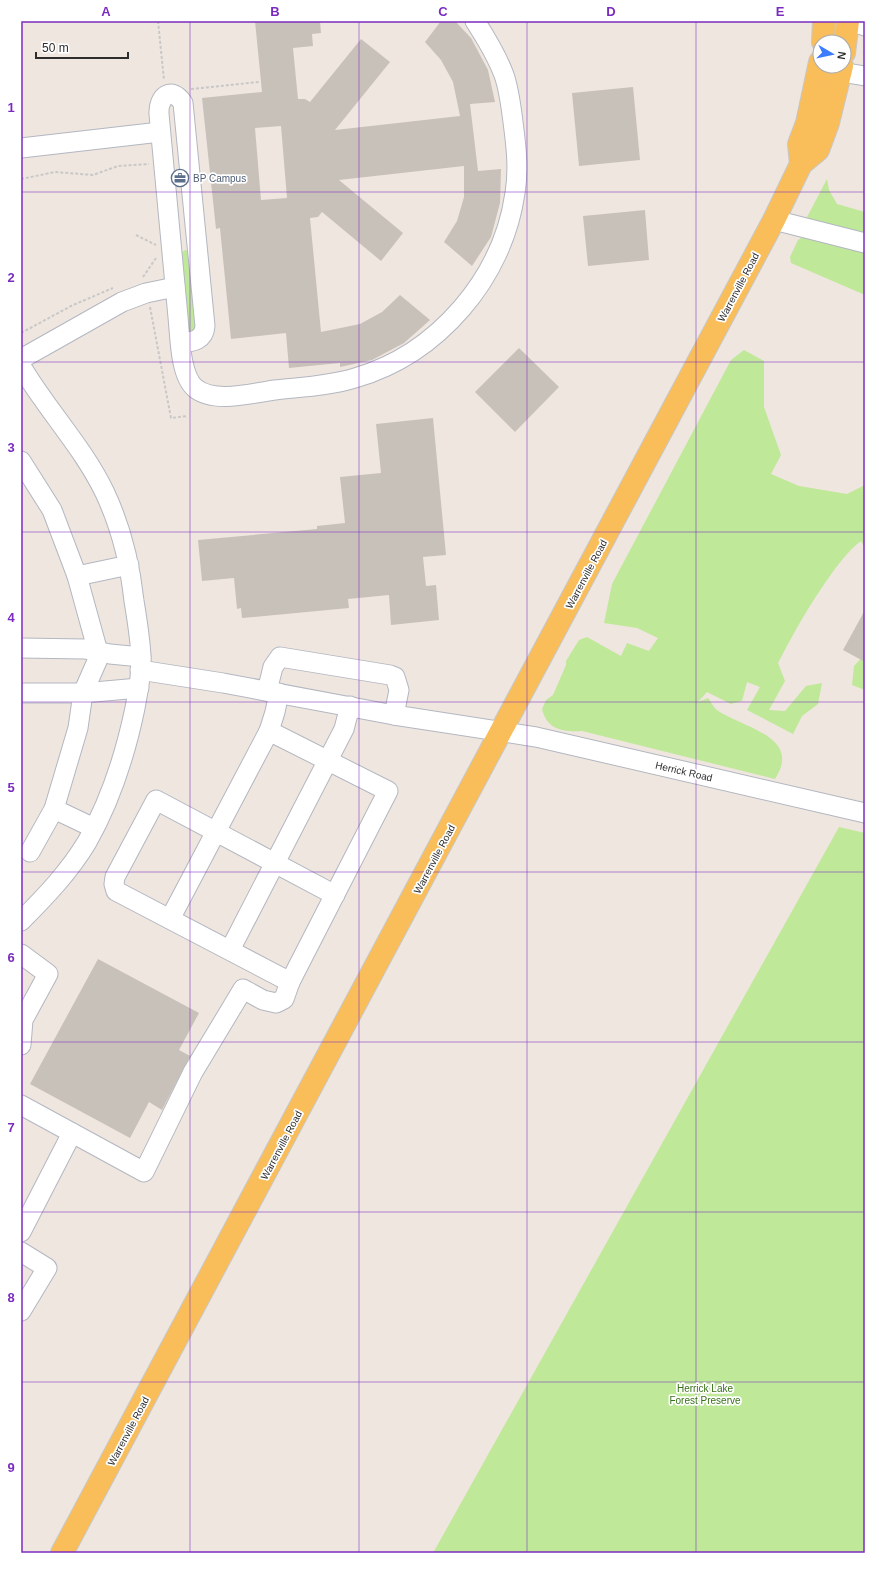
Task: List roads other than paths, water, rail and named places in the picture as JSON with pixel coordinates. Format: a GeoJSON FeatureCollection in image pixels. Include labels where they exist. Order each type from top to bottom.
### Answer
{"type":"FeatureCollection","features":[{"type":"Feature","properties":{"kind":"main road"},"geometry":{"type":"LineString","coordinates":[[824,34],[825,21]]}},
{"type":"Feature","properties":{"kind":"main road","name":"Warrenville Road"},"geometry":{"type":"LineString","coordinates":[[847,34],[849,21]]}},
{"type":"Feature","properties":{"kind":"main road"},"geometry":{"type":"LineString","coordinates":[[801,164],[799,144],[807,123],[817,74]]}},
{"type":"Feature","properties":{"kind":"main road","name":"Warrenville Road"},"geometry":{"type":"LineString","coordinates":[[62,1553],[774,220],[801,164],[818,150],[828,123],[840,74]]}},
{"type":"Feature","properties":{"kind":"street"},"geometry":{"type":"LineString","coordinates":[[181,343],[198,340],[204,331],[183,103],[175,95],[165,96],[159,106],[160,132],[164,162],[165,248],[175,287],[181,343],[187,376],[192,385],[206,394],[221,397],[334,383],[356,378],[382,368],[414,350],[434,336],[468,301],[495,257],[509,223],[516,192],[517,168],[515,133],[504,76],[475,21]]}},
{"type":"Feature","properties":{"kind":"street"},"geometry":{"type":"LineString","coordinates":[[849,21],[865,26]]}},
{"type":"Feature","properties":{"kind":"street"},"geometry":{"type":"LineString","coordinates":[[852,69],[865,76]]}},
{"type":"Feature","properties":{"kind":"street"},"geometry":{"type":"LineString","coordinates":[[21,148],[160,132]]}},
{"type":"Feature","properties":{"kind":"street"},"geometry":{"type":"LineString","coordinates":[[774,220],[865,243]]}},
{"type":"Feature","properties":{"kind":"street"},"geometry":{"type":"LineString","coordinates":[[165,248],[196,241]]}},
{"type":"Feature","properties":{"kind":"street"},"geometry":{"type":"LineString","coordinates":[[21,359],[122,302],[146,293],[175,287]]}},
{"type":"Feature","properties":{"kind":"street"},"geometry":{"type":"LineString","coordinates":[[21,366],[35,390],[73,439],[105,494],[126,549],[140,672],[130,732],[118,774],[94,828],[86,843],[62,877],[21,921]]}},
{"type":"Feature","properties":{"kind":"street"},"geometry":{"type":"LineString","coordinates":[[21,461],[52,510],[77,576],[100,652],[83,693],[78,728],[54,810],[30,852]]}},
{"type":"Feature","properties":{"kind":"street"},"geometry":{"type":"LineString","coordinates":[[77,576],[129,565]]}},
{"type":"Feature","properties":{"kind":"street"},"geometry":{"type":"LineString","coordinates":[[21,648],[85,649],[100,652],[140,672]]}},
{"type":"Feature","properties":{"kind":"street"},"geometry":{"type":"LineString","coordinates":[[170,919],[268,731],[275,712],[273,666],[280,657],[395,677],[399,690],[394,715]]}},
{"type":"Feature","properties":{"kind":"street"},"geometry":{"type":"LineString","coordinates":[[21,694],[83,693],[140,672]]}},
{"type":"Feature","properties":{"kind":"street","name":"Herrick Road"},"geometry":{"type":"LineString","coordinates":[[140,672],[273,692],[394,715],[502,731],[544,739],[865,813]]}},
{"type":"Feature","properties":{"kind":"street"},"geometry":{"type":"LineString","coordinates":[[230,950],[344,729],[350,706]]}},
{"type":"Feature","properties":{"kind":"street"},"geometry":{"type":"LineString","coordinates":[[21,1105],[144,1172],[193,1072],[243,989],[263,1000],[276,1003],[284,999],[290,982],[388,791],[268,731]]}},
{"type":"Feature","properties":{"kind":"street"},"geometry":{"type":"LineString","coordinates":[[290,982],[116,891],[114,884],[115,877],[156,800],[215,833],[335,895]]}},
{"type":"Feature","properties":{"kind":"street"},"geometry":{"type":"LineString","coordinates":[[54,810],[94,828]]}},
{"type":"Feature","properties":{"kind":"street"},"geometry":{"type":"LineString","coordinates":[[21,954],[48,974],[23,1020],[21,1045]]}},
{"type":"Feature","properties":{"kind":"street"},"geometry":{"type":"LineString","coordinates":[[21,1232],[72,1133]]}},
{"type":"Feature","properties":{"kind":"street"},"geometry":{"type":"LineString","coordinates":[[21,1252],[47,1268],[21,1311]]}},
{"type":"Feature","properties":{"kind":"place","name":"BP Campus"},"geometry":{"type":"Point","coordinates":[180,178]}},
{"type":"Feature","properties":{"kind":"park label","name":"Herrick Lake Forest Preserve"},"geometry":{"type":"Point","coordinates":[705,1394]}}]}
